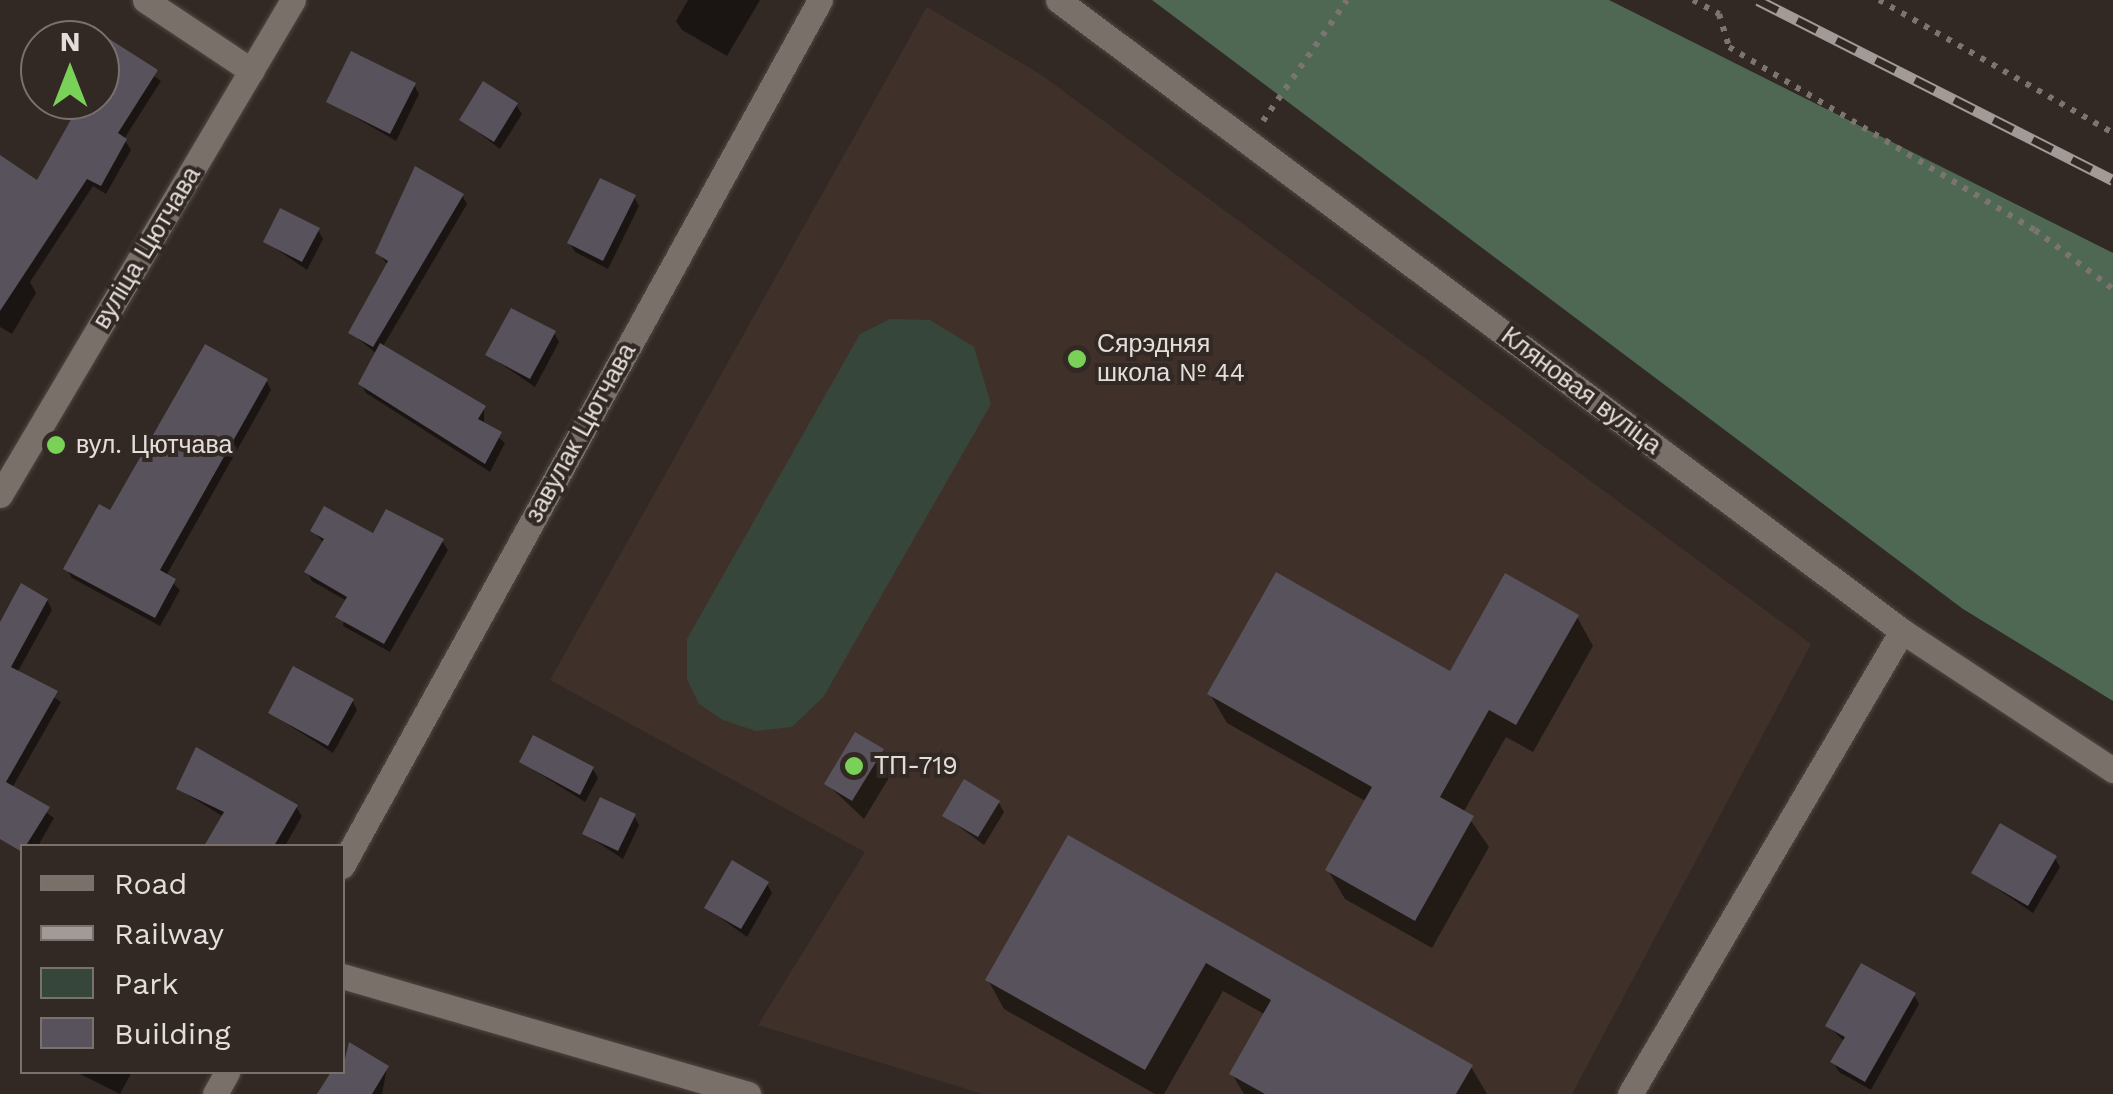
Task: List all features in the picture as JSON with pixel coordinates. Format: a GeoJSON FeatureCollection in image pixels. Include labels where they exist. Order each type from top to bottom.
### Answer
{"type":"FeatureCollection","features":[{"type":"Feature","properties":{"kind":"street"},"geometry":{"type":"LineString","coordinates":[[145,0],[252,71]]}},
{"type":"Feature","properties":{"kind":"street","name":"вуліца Цютчава"},"geometry":{"type":"LineString","coordinates":[[0,495],[293,0]]}},
{"type":"Feature","properties":{"kind":"street","name":"завулак Цютчава"},"geometry":{"type":"LineString","coordinates":[[345,861],[820,0]]}},
{"type":"Feature","properties":{"kind":"street","name":"Кляновая вуліца"},"geometry":{"type":"LineString","coordinates":[[1058,0],[1902,632],[2113,770]]}},
{"type":"Feature","properties":{"kind":"street"},"geometry":{"type":"LineString","coordinates":[[0,442],[24,456]]}},
{"type":"Feature","properties":{"kind":"street"},"geometry":{"type":"LineString","coordinates":[[1630,1094],[1902,632]]}},
{"type":"Feature","properties":{"kind":"street"},"geometry":{"type":"LineString","coordinates":[[345,977],[716,1090],[748,1094]]}},
{"type":"Feature","properties":{"kind":"path"},"geometry":{"type":"LineString","coordinates":[[1248,142],[1347,0]]}},
{"type":"Feature","properties":{"kind":"path"},"geometry":{"type":"LineString","coordinates":[[1692,0],[1719,14],[1729,48],[2034,230],[2113,289]]}},
{"type":"Feature","properties":{"kind":"path"},"geometry":{"type":"LineString","coordinates":[[1878,0],[2113,132]]}},
{"type":"Feature","properties":{"kind":"shaded area","name":"Сярэдняя школа № 44"},"geometry":{"type":"Polygon","coordinates":[[[927,7],[1040,74],[1811,644],[1572,1094],[983,1094],[758,1025],[865,852],[550,680],[927,7]]]}},
{"type":"Feature","properties":{"kind":"green space"},"geometry":{"type":"Polygon","coordinates":[[[1152,0],[1609,0],[2113,253],[2113,701],[1963,609],[1152,0]]]}},
{"type":"Feature","properties":{"kind":"green space"},"geometry":{"type":"Polygon","coordinates":[[[890,319],[930,320],[974,347],[991,404],[824,696],[792,727],[756,731],[723,720],[699,704],[687,679],[687,639],[860,334],[890,319]]]}},
{"type":"Feature","properties":{"kind":"building"},"geometry":{"type":"Polygon","coordinates":[[[120,46],[158,70],[118,133],[127,139],[101,186],[87,179],[0,311],[0,155],[37,180],[71,120],[120,120],[120,46]]]}},
{"type":"Feature","properties":{"kind":"building"},"geometry":{"type":"Polygon","coordinates":[[[351,51],[416,83],[390,134],[326,102],[351,51]]]}},
{"type":"Feature","properties":{"kind":"building"},"geometry":{"type":"Polygon","coordinates":[[[483,81],[518,103],[494,142],[459,120],[483,81]]]}},
{"type":"Feature","properties":{"kind":"building"},"geometry":{"type":"Polygon","coordinates":[[[415,166],[464,194],[373,347],[348,333],[388,261],[375,253],[415,166]]]}},
{"type":"Feature","properties":{"kind":"building"},"geometry":{"type":"Polygon","coordinates":[[[600,178],[636,195],[603,261],[567,243],[600,178]]]}},
{"type":"Feature","properties":{"kind":"building"},"geometry":{"type":"Polygon","coordinates":[[[280,208],[320,228],[302,262],[263,242],[280,208]]]}},
{"type":"Feature","properties":{"kind":"building"},"geometry":{"type":"Polygon","coordinates":[[[511,308],[556,331],[530,379],[485,355],[511,308]]]}},
{"type":"Feature","properties":{"kind":"building"},"geometry":{"type":"Polygon","coordinates":[[[380,343],[486,406],[478,419],[502,432],[485,464],[358,384],[380,343]]]}},
{"type":"Feature","properties":{"kind":"building"},"geometry":{"type":"Polygon","coordinates":[[[205,344],[268,379],[160,570],[176,579],[155,618],[63,569],[99,504],[110,510],[205,344]]]}},
{"type":"Feature","properties":{"kind":"building"},"geometry":{"type":"Polygon","coordinates":[[[324,506],[373,533],[386,509],[444,539],[384,644],[335,617],[347,597],[304,572],[324,539],[310,531],[324,506]]]}},
{"type":"Feature","properties":{"kind":"building"},"geometry":{"type":"Polygon","coordinates":[[[1276,572],[1450,671],[1505,573],[1579,615],[1516,725],[1489,710],[1440,797],[1474,816],[1415,921],[1325,870],[1372,787],[1207,694],[1276,572]]]}},
{"type":"Feature","properties":{"kind":"building"},"geometry":{"type":"Polygon","coordinates":[[[21,583],[48,599],[11,667],[58,691],[6,782],[50,807],[27,844],[20,844],[20,851],[0,839],[0,622],[21,583]]]}},
{"type":"Feature","properties":{"kind":"building"},"geometry":{"type":"Polygon","coordinates":[[[293,666],[354,699],[328,746],[268,713],[293,666]]]}},
{"type":"Feature","properties":{"kind":"building","name":"ТП-719"},"geometry":{"type":"Polygon","coordinates":[[[855,732],[884,749],[852,801],[824,784],[855,732]]]}},
{"type":"Feature","properties":{"kind":"building"},"geometry":{"type":"Polygon","coordinates":[[[533,735],[594,767],[580,795],[519,762],[533,735]]]}},
{"type":"Feature","properties":{"kind":"building"},"geometry":{"type":"Polygon","coordinates":[[[196,747],[298,805],[275,844],[205,844],[224,812],[176,789],[196,747]]]}},
{"type":"Feature","properties":{"kind":"building"},"geometry":{"type":"Polygon","coordinates":[[[964,779],[1000,801],[978,837],[942,816],[964,779]]]}},
{"type":"Feature","properties":{"kind":"building"},"geometry":{"type":"Polygon","coordinates":[[[600,797],[636,814],[618,851],[582,834],[600,797]]]}},
{"type":"Feature","properties":{"kind":"building"},"geometry":{"type":"Polygon","coordinates":[[[2000,823],[2057,856],[2028,906],[1971,873],[2000,823]]]}},
{"type":"Feature","properties":{"kind":"building"},"geometry":{"type":"Polygon","coordinates":[[[1068,835],[1473,1065],[1456,1094],[1265,1094],[1229,1074],[1271,1000],[1206,963],[1145,1070],[985,980],[1068,835]]]}},
{"type":"Feature","properties":{"kind":"building"},"geometry":{"type":"Polygon","coordinates":[[[732,860],[769,882],[741,929],[704,908],[732,860]]]}},
{"type":"Feature","properties":{"kind":"building"},"geometry":{"type":"Polygon","coordinates":[[[1861,963],[1916,993],[1865,1082],[1830,1062],[1845,1037],[1825,1026],[1861,963]]]}},
{"type":"Feature","properties":{"kind":"building"},"geometry":{"type":"Polygon","coordinates":[[[349,1042],[389,1066],[372,1094],[317,1094],[330,1074],[345,1074],[349,1042]]]}},
{"type":"Feature","properties":{"kind":"railway"},"geometry":{"type":"LineString","coordinates":[[1758,0],[2113,180]]}},
{"type":"Feature","properties":{"kind":"place","name":"Сярэдняя школа № 44"},"geometry":{"type":"Point","coordinates":[1077,359]}},
{"type":"Feature","properties":{"kind":"place","name":"вул. Цютчава"},"geometry":{"type":"Point","coordinates":[56,445]}},
{"type":"Feature","properties":{"kind":"place","name":"ТП-719"},"geometry":{"type":"Point","coordinates":[854,766]}}]}
